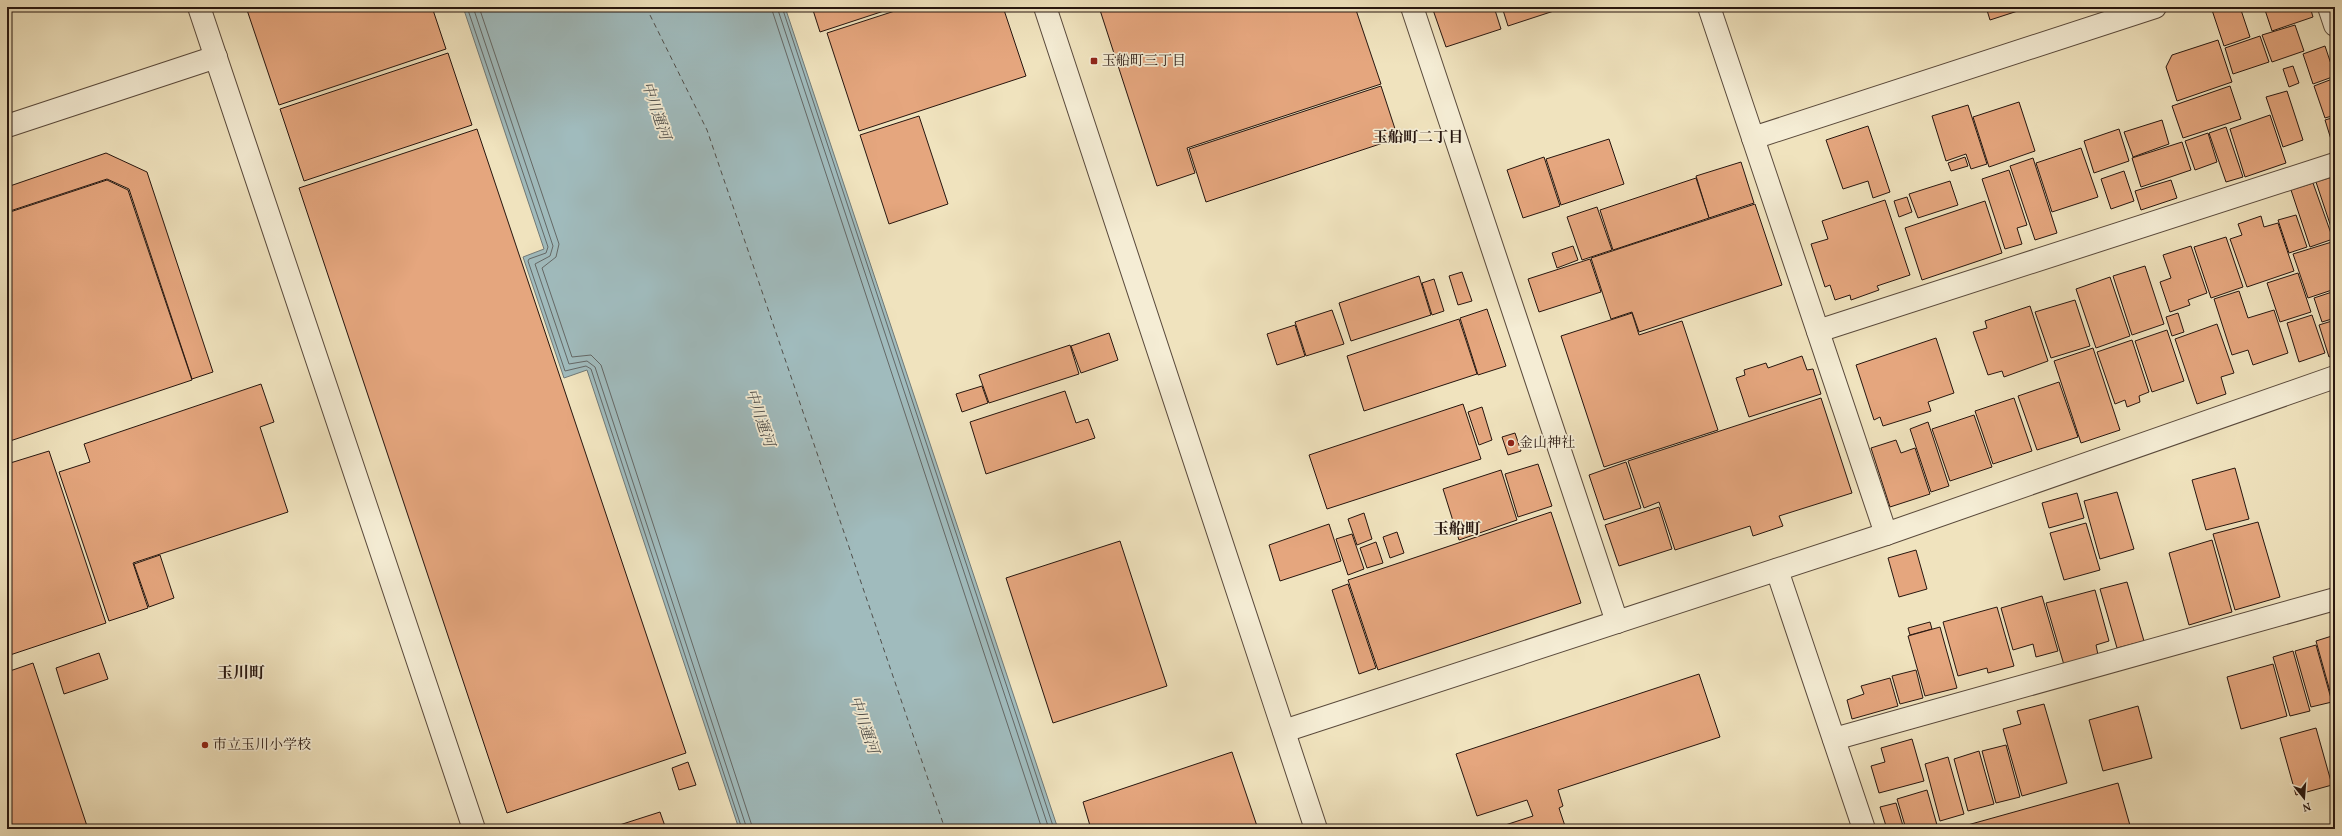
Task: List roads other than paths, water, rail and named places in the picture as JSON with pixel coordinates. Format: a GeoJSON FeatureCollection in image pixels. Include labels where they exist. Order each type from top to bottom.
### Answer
{"type":"FeatureCollection","features":[{"type":"Feature","properties":{"kind":"street"},"geometry":{"type":"LineString","coordinates":[[199,7],[474,829]]}},
{"type":"Feature","properties":{"kind":"street"},"geometry":{"type":"LineString","coordinates":[[1045,7],[1316,829]]}},
{"type":"Feature","properties":{"kind":"street"},"geometry":{"type":"LineString","coordinates":[[1412,7],[1617,622]]}},
{"type":"Feature","properties":{"kind":"street"},"geometry":{"type":"LineString","coordinates":[[1709,7],[1886,534]]}},
{"type":"Feature","properties":{"kind":"street"},"geometry":{"type":"LineString","coordinates":[[1753,138],[2155,7]]}},
{"type":"Feature","properties":{"kind":"street"},"geometry":{"type":"LineString","coordinates":[[2329,7],[2335,25]]}},
{"type":"Feature","properties":{"kind":"street"},"geometry":{"type":"LineString","coordinates":[[7,126],[216,58]]}},
{"type":"Feature","properties":{"kind":"street"},"geometry":{"type":"LineString","coordinates":[[1818,331],[2335,164]]}},
{"type":"Feature","properties":{"kind":"street"},"geometry":{"type":"LineString","coordinates":[[1284,731],[1886,534],[2335,377]]}},
{"type":"Feature","properties":{"kind":"street"},"geometry":{"type":"LineString","coordinates":[[1777,570],[1864,829]]}},
{"type":"Feature","properties":{"kind":"street"},"geometry":{"type":"LineString","coordinates":[[1834,739],[2335,598]]}},
{"type":"Feature","properties":{"kind":"water","name":"中川運河"},"geometry":{"type":"Polygon","coordinates":[[[463,7],[785,7],[1058,829],[739,829],[587,370],[564,378],[523,257],[544,249],[463,7]]]}},
{"type":"Feature","properties":{"kind":"place","name":"玉船町三丁目"},"geometry":{"type":"Point","coordinates":[1094,61]}},
{"type":"Feature","properties":{"kind":"place","name":"金山神社"},"geometry":{"type":"Point","coordinates":[1511,443]}},
{"type":"Feature","properties":{"kind":"place","name":"市立玉川小学校"},"geometry":{"type":"Point","coordinates":[205,745]}},
{"type":"Feature","properties":{"kind":"district","name":"玉船町二丁目"},"geometry":{"type":"Point","coordinates":[1418,138]}},
{"type":"Feature","properties":{"kind":"district","name":"玉船町"},"geometry":{"type":"Point","coordinates":[1457,530]}},
{"type":"Feature","properties":{"kind":"district","name":"玉川町"},"geometry":{"type":"Point","coordinates":[241,674]}}]}
